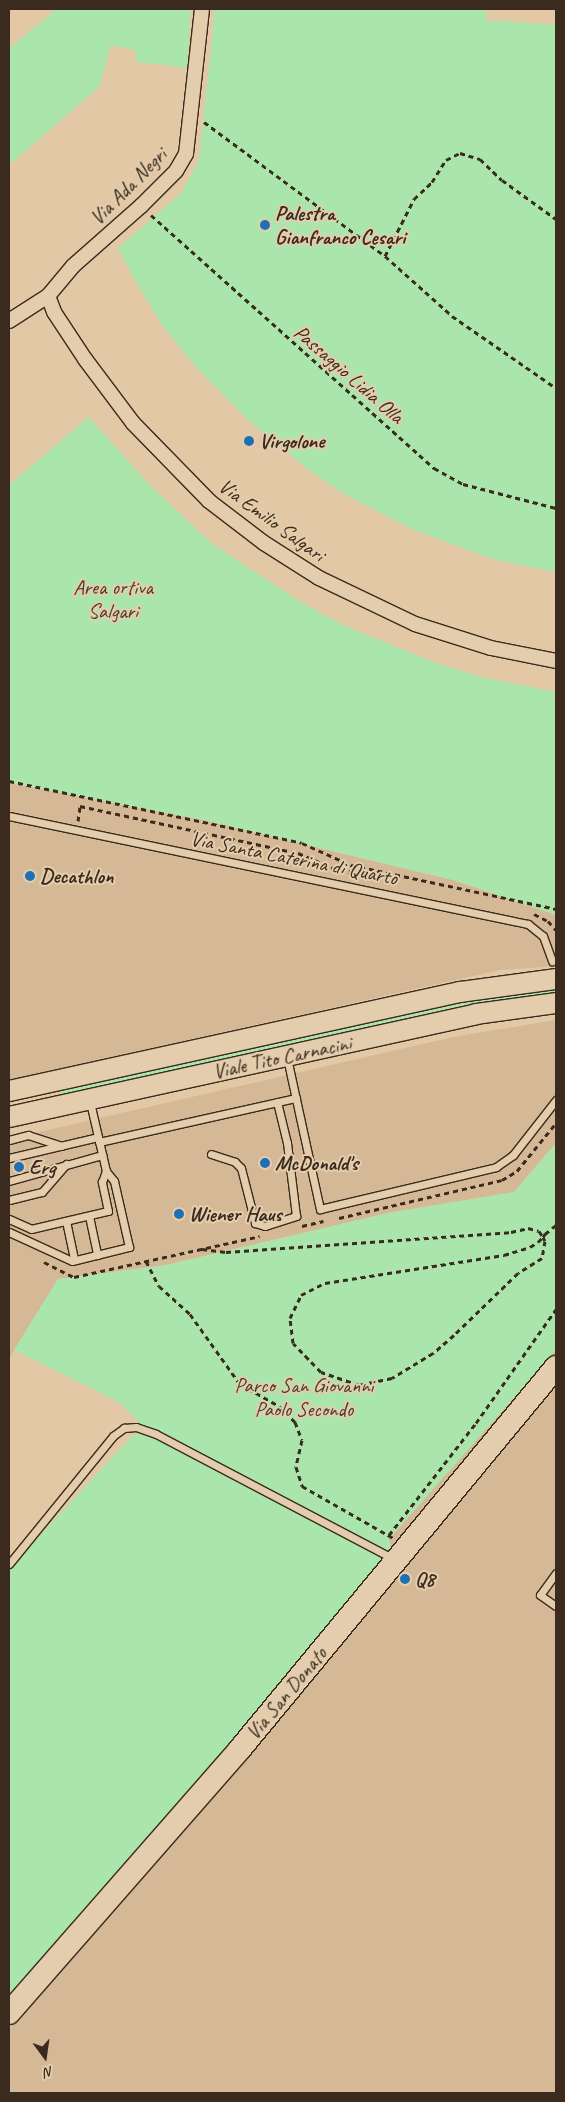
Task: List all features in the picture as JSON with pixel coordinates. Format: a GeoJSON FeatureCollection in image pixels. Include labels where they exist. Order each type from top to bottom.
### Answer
{"type":"FeatureCollection","features":[{"type":"Feature","properties":{"kind":"main road","name":"Viale Tito Carnacini"},"geometry":{"type":"LineString","coordinates":[[13,1088],[554,970]]}},
{"type":"Feature","properties":{"kind":"main road","name":"Viale Tito Carnacini"},"geometry":{"type":"LineString","coordinates":[[9,1117],[476,1014],[556,1003]]}},
{"type":"Feature","properties":{"kind":"main road","name":"Via San Donato"},"geometry":{"type":"LineString","coordinates":[[9,2014],[240,1749],[397,1548],[556,1368]]}},
{"type":"Feature","properties":{"kind":"street","name":"Via Ada Negri"},"geometry":{"type":"LineString","coordinates":[[9,321],[48,296],[73,266],[166,182],[186,154],[202,9]]}},
{"type":"Feature","properties":{"kind":"street","name":"Via Emilio Salgari"},"geometry":{"type":"LineString","coordinates":[[48,296],[54,312],[85,359],[133,423],[204,496],[264,543],[327,582],[415,624],[491,648],[556,661]]}},
{"type":"Feature","properties":{"kind":"lane","name":"Via Santa Caterina di Quarto"},"geometry":{"type":"LineString","coordinates":[[9,816],[528,924],[543,936],[554,970]]}},
{"type":"Feature","properties":{"kind":"lane"},"geometry":{"type":"LineString","coordinates":[[286,1056],[320,1209],[414,1187],[506,1162],[556,1100]]}},
{"type":"Feature","properties":{"kind":"lane"},"geometry":{"type":"LineString","coordinates":[[9,1158],[296,1098]]}},
{"type":"Feature","properties":{"kind":"lane"},"geometry":{"type":"LineString","coordinates":[[9,1232],[74,1260],[128,1248],[114,1181],[106,1171],[89,1099]]}},
{"type":"Feature","properties":{"kind":"lane"},"geometry":{"type":"LineString","coordinates":[[211,1154],[235,1162],[241,1168],[255,1223],[265,1226],[296,1216],[288,1143],[277,1102]]}},
{"type":"Feature","properties":{"kind":"lane"},"geometry":{"type":"LineString","coordinates":[[9,1140],[28,1135],[61,1146]]}},
{"type":"Feature","properties":{"kind":"lane"},"geometry":{"type":"LineString","coordinates":[[9,1181],[102,1155]]}},
{"type":"Feature","properties":{"kind":"lane"},"geometry":{"type":"LineString","coordinates":[[9,1200],[42,1192],[66,1164]]}},
{"type":"Feature","properties":{"kind":"lane"},"geometry":{"type":"LineString","coordinates":[[9,1219],[32,1229],[108,1211],[102,1182],[106,1171]]}},
{"type":"Feature","properties":{"kind":"lane"},"geometry":{"type":"LineString","coordinates":[[89,1216],[97,1255]]}},
{"type":"Feature","properties":{"kind":"lane"},"geometry":{"type":"LineString","coordinates":[[66,1221],[74,1260]]}},
{"type":"Feature","properties":{"kind":"lane"},"geometry":{"type":"LineString","coordinates":[[9,1564],[113,1436],[124,1428],[136,1428],[156,1434],[397,1548]]}},
{"type":"Feature","properties":{"kind":"lane"},"geometry":{"type":"LineString","coordinates":[[556,1573],[540,1595],[556,1606]]}},
{"type":"Feature","properties":{"kind":"path"},"geometry":{"type":"LineString","coordinates":[[203,122],[385,256],[452,316],[556,388]]}},
{"type":"Feature","properties":{"kind":"path"},"geometry":{"type":"LineString","coordinates":[[385,256],[414,199],[432,182],[446,160],[460,153],[480,159],[502,180],[556,219]]}},
{"type":"Feature","properties":{"kind":"path","name":"Passaggio Lidia Olla"},"geometry":{"type":"LineString","coordinates":[[149,214],[434,468],[463,484],[556,508]]}},
{"type":"Feature","properties":{"kind":"path"},"geometry":{"type":"LineString","coordinates":[[9,781],[302,843],[351,865],[556,909]]}},
{"type":"Feature","properties":{"kind":"path"},"geometry":{"type":"LineString","coordinates":[[76,831],[80,806],[298,853],[348,875]]}},
{"type":"Feature","properties":{"kind":"path"},"geometry":{"type":"LineString","coordinates":[[202,1249],[235,1252],[511,1232],[528,1228],[534,1228],[543,1237],[545,1248],[542,1258],[518,1273],[433,1353],[392,1378],[378,1384],[344,1382],[309,1363],[293,1343],[290,1318],[302,1295],[312,1288],[325,1283],[504,1255],[530,1247],[543,1237],[556,1225]]}},
{"type":"Feature","properties":{"kind":"path"},"geometry":{"type":"LineString","coordinates":[[146,1261],[159,1286],[190,1314],[240,1384],[279,1406],[295,1422],[302,1440],[296,1467],[302,1486],[397,1548],[476,1423],[556,1309]]}},
{"type":"Feature","properties":{"kind":"shaded area"},"geometry":{"type":"Polygon","coordinates":[[[9,783],[203,820],[453,880],[555,913],[556,966],[500,970],[9,1080],[9,783]]]}},
{"type":"Feature","properties":{"kind":"shaded area"},"geometry":{"type":"Polygon","coordinates":[[[556,1020],[556,1143],[514,1192],[388,1213],[166,1265],[58,1279],[9,1359],[9,1139],[453,1037],[556,1020]]]}},
{"type":"Feature","properties":{"kind":"shaded area"},"geometry":{"type":"Polygon","coordinates":[[[556,1350],[556,2093],[9,2093],[9,2029],[180,1824],[393,1557],[389,1539],[556,1350]]]}},
{"type":"Feature","properties":{"kind":"green space"},"geometry":{"type":"Polygon","coordinates":[[[57,9],[191,9],[187,68],[136,62],[136,51],[111,45],[99,87],[9,165],[9,48],[57,9]]]}},
{"type":"Feature","properties":{"kind":"green space"},"geometry":{"type":"Polygon","coordinates":[[[215,9],[486,9],[486,20],[554,25],[556,9],[556,572],[496,560],[416,531],[346,495],[310,471],[249,421],[195,366],[162,325],[118,248],[181,193],[199,160],[215,9]]]}},
{"type":"Feature","properties":{"kind":"green space","name":"Area ortiva Salgari"},"geometry":{"type":"Polygon","coordinates":[[[89,417],[146,481],[211,543],[299,601],[345,626],[436,663],[485,678],[556,692],[556,915],[453,880],[203,820],[9,783],[9,485],[89,417]]]}},
{"type":"Feature","properties":{"kind":"green space"},"geometry":{"type":"Polygon","coordinates":[[[556,990],[556,996],[62,1096],[60,1090],[474,1001],[556,990]]]}},
{"type":"Feature","properties":{"kind":"green space","name":"Parco San Giovanni Paolo Secondo"},"geometry":{"type":"Polygon","coordinates":[[[556,1143],[556,1350],[389,1539],[393,1557],[180,1824],[9,2029],[9,1569],[133,1435],[150,1433],[119,1402],[14,1350],[58,1279],[166,1265],[388,1213],[514,1192],[556,1143]]]}},
{"type":"Feature","properties":{"kind":"place","name":"Palestra Gianfranco Cesari"},"geometry":{"type":"Point","coordinates":[265,225]}},
{"type":"Feature","properties":{"kind":"place","name":"Virgolone"},"geometry":{"type":"Point","coordinates":[249,441]}},
{"type":"Feature","properties":{"kind":"place","name":"Decathlon"},"geometry":{"type":"Point","coordinates":[30,876]}},
{"type":"Feature","properties":{"kind":"place","name":"McDonald's"},"geometry":{"type":"Point","coordinates":[265,1163]}},
{"type":"Feature","properties":{"kind":"place","name":"Erg"},"geometry":{"type":"Point","coordinates":[19,1167]}},
{"type":"Feature","properties":{"kind":"place","name":"Wiener Haus"},"geometry":{"type":"Point","coordinates":[179,1214]}},
{"type":"Feature","properties":{"kind":"place","name":"Q8"},"geometry":{"type":"Point","coordinates":[405,1579]}}]}
